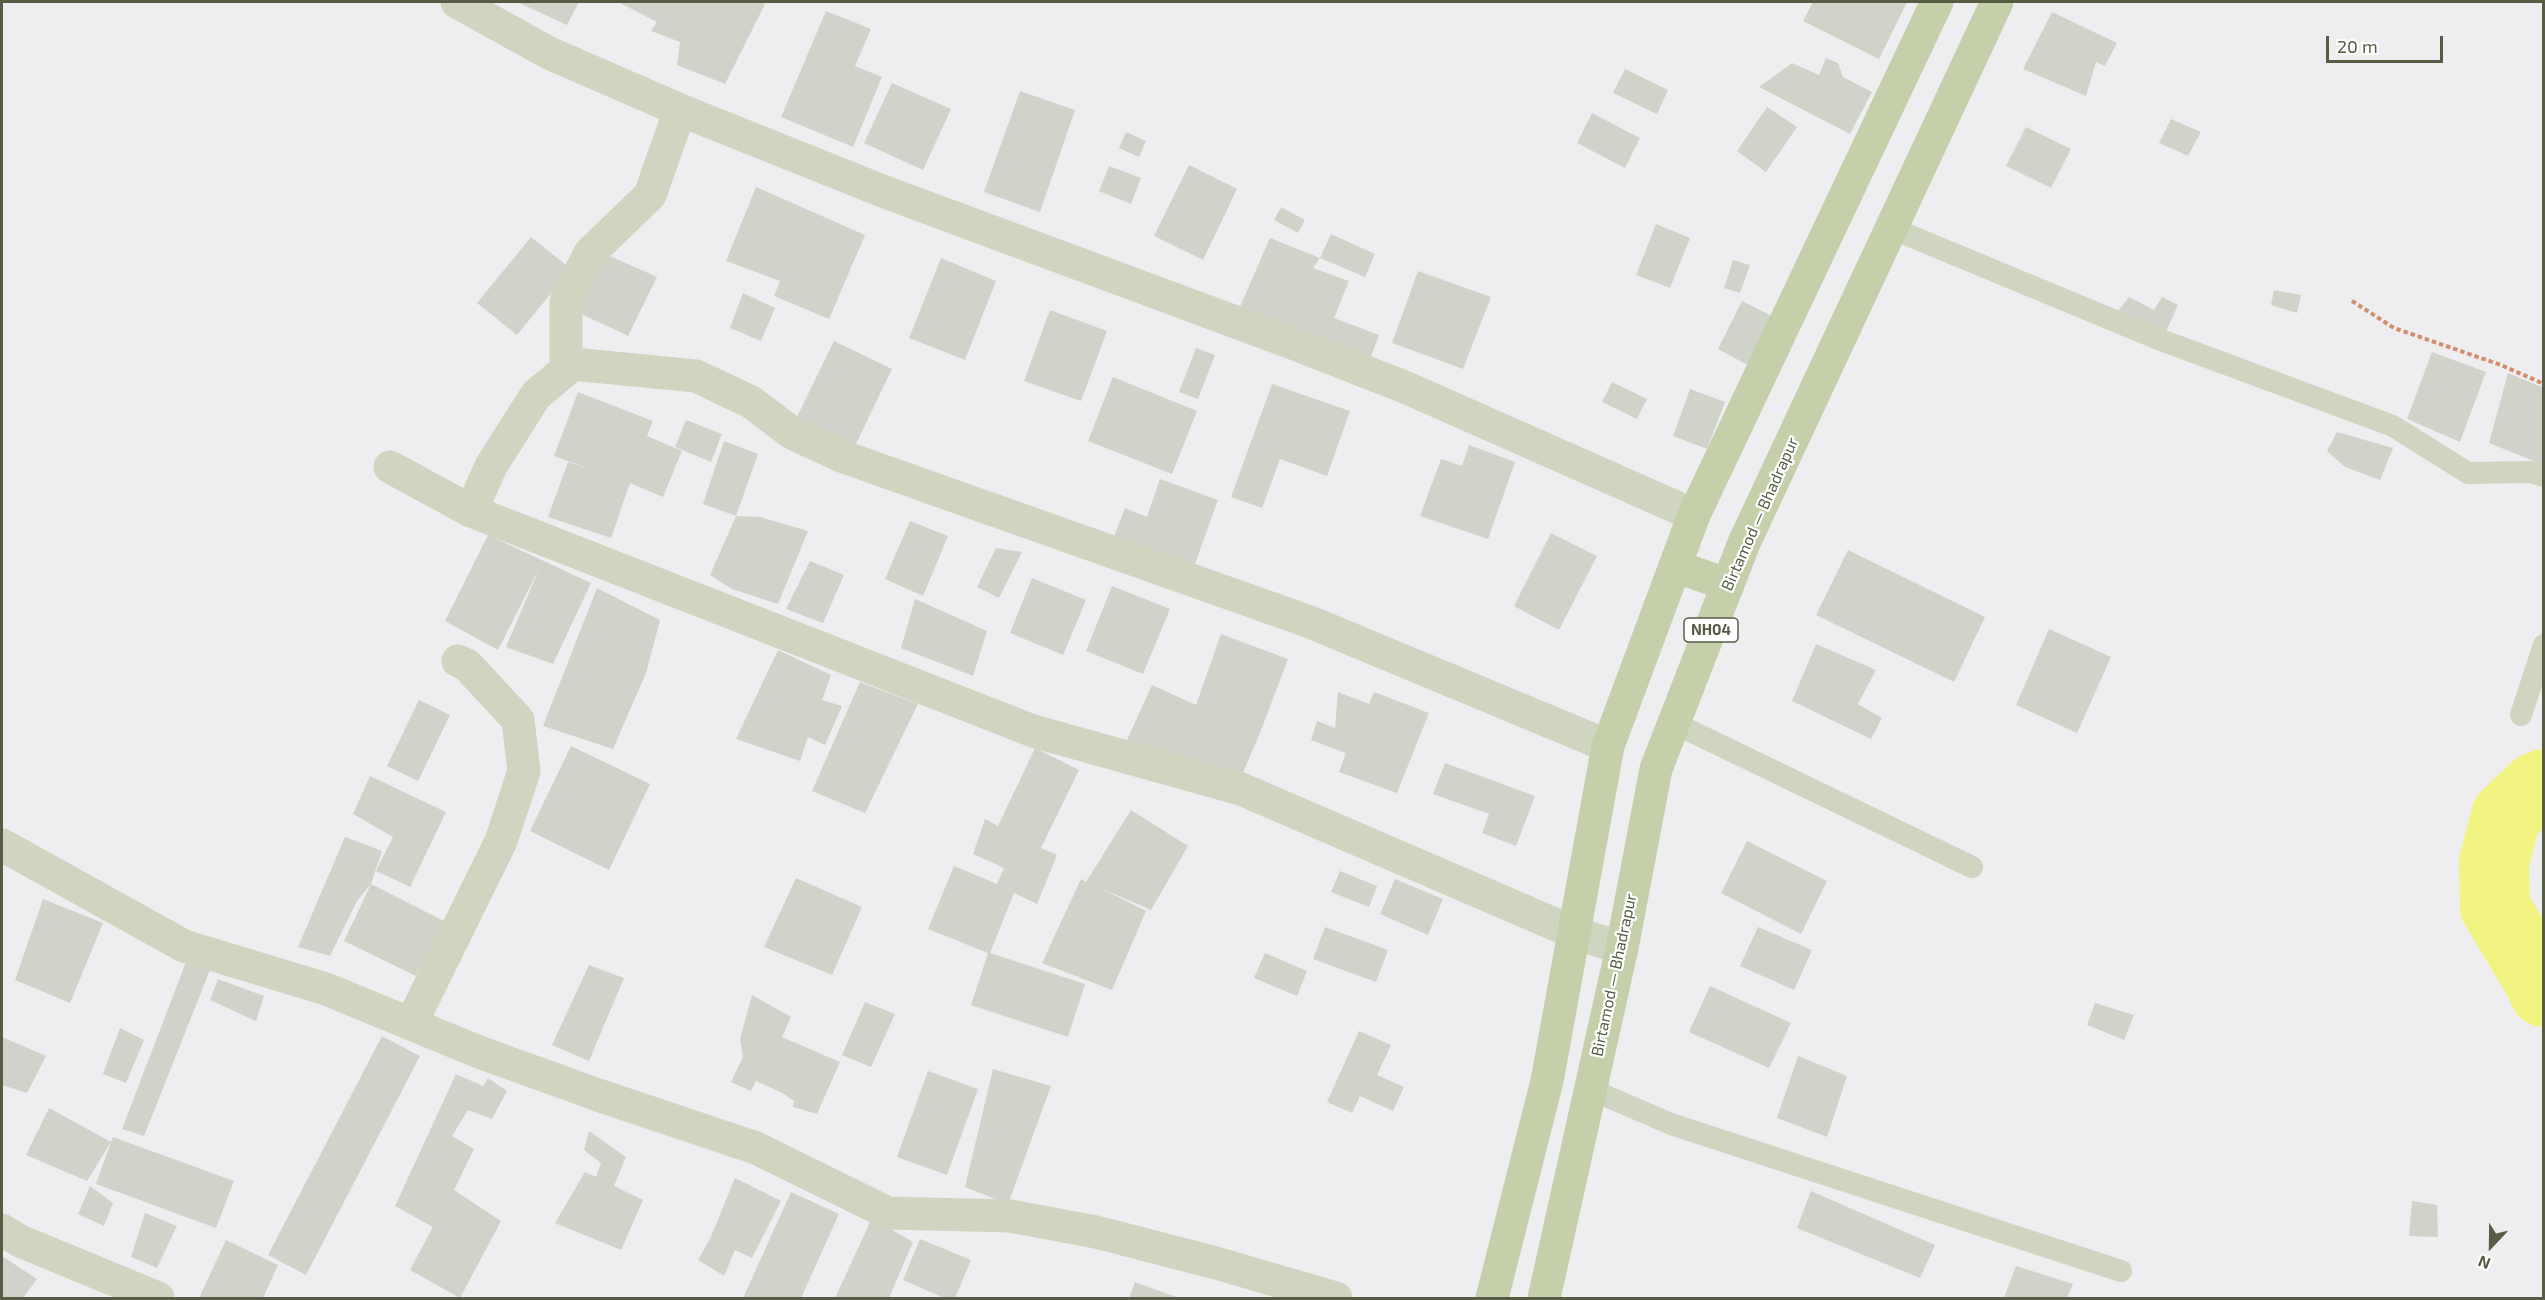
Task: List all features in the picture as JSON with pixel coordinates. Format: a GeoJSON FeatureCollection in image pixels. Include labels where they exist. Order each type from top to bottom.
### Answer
{"type":"FeatureCollection","features":[{"type":"Feature","properties":{"kind":"main road"},"geometry":{"type":"LineString","coordinates":[[1492,1299],[1547,1081],[1608,746],[1694,515],[1937,2]]}},
{"type":"Feature","properties":{"kind":"main road","name":"Birtamod — Bhadrapur"},"geometry":{"type":"LineString","coordinates":[[1544,1299],[1622,948],[1656,769],[1744,543],[1997,2]]}},
{"type":"Feature","properties":{"kind":"main road"},"geometry":{"type":"LineString","coordinates":[[1675,566],[1728,585]]}},
{"type":"Feature","properties":{"kind":"street"},"geometry":{"type":"LineString","coordinates":[[457,2],[549,53],[680,110],[885,192],[1407,388],[1694,515]]}},
{"type":"Feature","properties":{"kind":"street"},"geometry":{"type":"LineString","coordinates":[[566,370],[566,301],[590,253],[650,195],[680,110]]}},
{"type":"Feature","properties":{"kind":"street"},"geometry":{"type":"LineString","coordinates":[[471,511],[491,466],[536,395],[573,364],[696,376],[751,402],[792,433],[841,456],[1310,622],[1608,746]]}},
{"type":"Feature","properties":{"kind":"street"},"geometry":{"type":"LineString","coordinates":[[390,467],[471,511],[1034,731],[1241,789],[1575,933],[1622,948]]}},
{"type":"Feature","properties":{"kind":"street"},"geometry":{"type":"LineString","coordinates":[[411,1024],[501,841],[524,771],[518,720],[467,665],[458,661]]}},
{"type":"Feature","properties":{"kind":"street"},"geometry":{"type":"LineString","coordinates":[[2,844],[184,946],[326,989],[479,1052],[756,1148],[888,1213],[1010,1216],[1096,1232],[1216,1263],[1336,1299]]}},
{"type":"Feature","properties":{"kind":"street"},"geometry":{"type":"LineString","coordinates":[[2,1230],[20,1242],[158,1299]]}},
{"type":"Feature","properties":{"kind":"lane"},"geometry":{"type":"LineString","coordinates":[[1890,228],[2162,340],[2393,426],[2468,473],[2531,472],[2544,476]]}},
{"type":"Feature","properties":{"kind":"lane"},"geometry":{"type":"LineString","coordinates":[[2521,715],[2544,645]]}},
{"type":"Feature","properties":{"kind":"lane"},"geometry":{"type":"LineString","coordinates":[[1674,723],[1972,867]]}},
{"type":"Feature","properties":{"kind":"lane"},"geometry":{"type":"LineString","coordinates":[[1590,1089],[1671,1124],[2121,1271]]}},
{"type":"Feature","properties":{"kind":"path"},"geometry":{"type":"LineString","coordinates":[[2352,301],[2394,328],[2501,365],[2544,384]]}},
{"type":"Feature","properties":{"kind":"building"},"geometry":{"type":"Polygon","coordinates":[[[517,2],[579,2],[567,25],[517,2]]]}},
{"type":"Feature","properties":{"kind":"building"},"geometry":{"type":"Polygon","coordinates":[[[620,2],[758,2],[765,4],[725,84],[677,65],[680,42],[651,31],[657,22],[620,2]]]}},
{"type":"Feature","properties":{"kind":"building"},"geometry":{"type":"Polygon","coordinates":[[[1813,2],[1907,2],[1879,59],[1803,21],[1813,2]]]}},
{"type":"Feature","properties":{"kind":"building"},"geometry":{"type":"Polygon","coordinates":[[[826,11],[871,29],[855,66],[882,77],[853,147],[781,117],[826,11]]]}},
{"type":"Feature","properties":{"kind":"building"},"geometry":{"type":"Polygon","coordinates":[[[2052,12],[2117,43],[2105,66],[2096,62],[2086,96],[2023,69],[2052,12]]]}},
{"type":"Feature","properties":{"kind":"building"},"geometry":{"type":"Polygon","coordinates":[[[1826,58],[1838,63],[1843,77],[1872,92],[1850,134],[1759,87],[1792,63],[1819,75],[1826,58]]]}},
{"type":"Feature","properties":{"kind":"building"},"geometry":{"type":"Polygon","coordinates":[[[1625,69],[1668,90],[1657,114],[1613,93],[1625,69]]]}},
{"type":"Feature","properties":{"kind":"building"},"geometry":{"type":"Polygon","coordinates":[[[892,83],[951,109],[923,170],[864,143],[892,83]]]}},
{"type":"Feature","properties":{"kind":"building"},"geometry":{"type":"Polygon","coordinates":[[[1020,91],[1075,110],[1040,212],[984,192],[1020,91]]]}},
{"type":"Feature","properties":{"kind":"building"},"geometry":{"type":"Polygon","coordinates":[[[1767,107],[1797,127],[1766,172],[1737,151],[1767,107]]]}},
{"type":"Feature","properties":{"kind":"building"},"geometry":{"type":"Polygon","coordinates":[[[1592,113],[1640,138],[1625,168],[1577,143],[1592,113]]]}},
{"type":"Feature","properties":{"kind":"building"},"geometry":{"type":"Polygon","coordinates":[[[2171,119],[2201,132],[2188,156],[2159,143],[2171,119]]]}},
{"type":"Feature","properties":{"kind":"building"},"geometry":{"type":"Polygon","coordinates":[[[2026,127],[2071,149],[2051,188],[2006,166],[2026,127]]]}},
{"type":"Feature","properties":{"kind":"building"},"geometry":{"type":"Polygon","coordinates":[[[1126,132],[1146,141],[1139,157],[1119,148],[1126,132]]]}},
{"type":"Feature","properties":{"kind":"building"},"geometry":{"type":"Polygon","coordinates":[[[1189,165],[1237,189],[1203,260],[1154,236],[1189,165]]]}},
{"type":"Feature","properties":{"kind":"building"},"geometry":{"type":"Polygon","coordinates":[[[1109,166],[1141,178],[1131,204],[1099,191],[1109,166]]]}},
{"type":"Feature","properties":{"kind":"building"},"geometry":{"type":"Polygon","coordinates":[[[756,187],[865,235],[829,319],[774,296],[780,281],[726,261],[756,187]]]}},
{"type":"Feature","properties":{"kind":"building"},"geometry":{"type":"Polygon","coordinates":[[[1281,207],[1305,220],[1298,233],[1274,220],[1281,207]]]}},
{"type":"Feature","properties":{"kind":"building"},"geometry":{"type":"Polygon","coordinates":[[[1656,224],[1690,238],[1670,288],[1636,275],[1656,224]]]}},
{"type":"Feature","properties":{"kind":"building"},"geometry":{"type":"Polygon","coordinates":[[[1331,234],[1375,254],[1365,277],[1320,258],[1331,234]]]}},
{"type":"Feature","properties":{"kind":"building"},"geometry":{"type":"Polygon","coordinates":[[[531,237],[571,269],[517,335],[477,303],[531,237]]]}},
{"type":"Feature","properties":{"kind":"building"},"geometry":{"type":"Polygon","coordinates":[[[1270,238],[1320,258],[1313,268],[1349,281],[1334,318],[1379,335],[1369,362],[1239,309],[1270,238]]]}},
{"type":"Feature","properties":{"kind":"building"},"geometry":{"type":"Polygon","coordinates":[[[603,253],[657,277],[628,336],[577,312],[603,253]]]}},
{"type":"Feature","properties":{"kind":"building"},"geometry":{"type":"Polygon","coordinates":[[[941,258],[996,281],[965,360],[909,338],[941,258]]]}},
{"type":"Feature","properties":{"kind":"building"},"geometry":{"type":"Polygon","coordinates":[[[1733,260],[1750,265],[1740,293],[1724,288],[1733,260]]]}},
{"type":"Feature","properties":{"kind":"building"},"geometry":{"type":"Polygon","coordinates":[[[1418,271],[1491,297],[1463,369],[1392,343],[1418,271]]]}},
{"type":"Feature","properties":{"kind":"building"},"geometry":{"type":"Polygon","coordinates":[[[2274,290],[2301,295],[2297,313],[2271,305],[2274,290]]]}},
{"type":"Feature","properties":{"kind":"building"},"geometry":{"type":"Polygon","coordinates":[[[743,293],[775,308],[761,341],[730,328],[743,293]]]}},
{"type":"Feature","properties":{"kind":"building"},"geometry":{"type":"Polygon","coordinates":[[[2129,297],[2154,310],[2162,297],[2178,305],[2165,334],[2117,312],[2129,297]]]}},
{"type":"Feature","properties":{"kind":"building"},"geometry":{"type":"Polygon","coordinates":[[[1742,301],[1780,320],[1755,369],[1718,349],[1742,301]]]}},
{"type":"Feature","properties":{"kind":"building"},"geometry":{"type":"Polygon","coordinates":[[[1050,310],[1107,331],[1081,401],[1024,381],[1050,310]]]}},
{"type":"Feature","properties":{"kind":"building"},"geometry":{"type":"Polygon","coordinates":[[[834,341],[892,369],[854,448],[795,421],[834,341]]]}},
{"type":"Feature","properties":{"kind":"building"},"geometry":{"type":"Polygon","coordinates":[[[1196,348],[1215,355],[1198,399],[1179,392],[1196,348]]]}},
{"type":"Feature","properties":{"kind":"building"},"geometry":{"type":"Polygon","coordinates":[[[2432,352],[2486,372],[2460,442],[2407,419],[2432,352]]]}},
{"type":"Feature","properties":{"kind":"building"},"geometry":{"type":"Polygon","coordinates":[[[2508,373],[2544,388],[2544,465],[2489,443],[2508,373]]]}},
{"type":"Feature","properties":{"kind":"building"},"geometry":{"type":"Polygon","coordinates":[[[1113,377],[1197,411],[1172,474],[1088,441],[1113,377]]]}},
{"type":"Feature","properties":{"kind":"building"},"geometry":{"type":"Polygon","coordinates":[[[1612,382],[1647,399],[1637,419],[1602,402],[1612,382]]]}},
{"type":"Feature","properties":{"kind":"building"},"geometry":{"type":"Polygon","coordinates":[[[1272,384],[1350,411],[1327,476],[1280,459],[1262,508],[1231,497],[1272,384]]]}},
{"type":"Feature","properties":{"kind":"building"},"geometry":{"type":"Polygon","coordinates":[[[1690,389],[1725,402],[1707,449],[1673,436],[1690,389]]]}},
{"type":"Feature","properties":{"kind":"building"},"geometry":{"type":"Polygon","coordinates":[[[578,392],[653,421],[647,436],[682,451],[663,497],[630,483],[611,538],[548,517],[568,462],[592,470],[554,456],[578,392]]]}},
{"type":"Feature","properties":{"kind":"building"},"geometry":{"type":"Polygon","coordinates":[[[686,420],[722,434],[711,462],[675,447],[686,420]]]}},
{"type":"Feature","properties":{"kind":"building"},"geometry":{"type":"Polygon","coordinates":[[[2337,432],[2393,448],[2380,480],[2345,467],[2327,451],[2337,432]]]}},
{"type":"Feature","properties":{"kind":"building"},"geometry":{"type":"Polygon","coordinates":[[[724,441],[758,454],[736,516],[703,504],[724,441]]]}},
{"type":"Feature","properties":{"kind":"building"},"geometry":{"type":"Polygon","coordinates":[[[1469,445],[1515,462],[1488,539],[1420,516],[1441,459],[1462,466],[1469,445]]]}},
{"type":"Feature","properties":{"kind":"building"},"geometry":{"type":"Polygon","coordinates":[[[1160,479],[1218,500],[1192,572],[1112,542],[1125,508],[1147,517],[1160,479]]]}},
{"type":"Feature","properties":{"kind":"building"},"geometry":{"type":"Polygon","coordinates":[[[736,516],[760,517],[808,531],[778,604],[732,589],[710,575],[736,516]]]}},
{"type":"Feature","properties":{"kind":"building"},"geometry":{"type":"Polygon","coordinates":[[[910,521],[948,536],[923,596],[885,579],[910,521]]]}},
{"type":"Feature","properties":{"kind":"building"},"geometry":{"type":"Polygon","coordinates":[[[1551,533],[1597,556],[1559,630],[1514,606],[1551,533]]]}},
{"type":"Feature","properties":{"kind":"building"},"geometry":{"type":"Polygon","coordinates":[[[488,535],[591,583],[553,664],[506,647],[539,569],[498,650],[445,621],[488,535]]]}},
{"type":"Feature","properties":{"kind":"building"},"geometry":{"type":"Polygon","coordinates":[[[996,548],[1022,552],[999,598],[977,587],[996,548]]]}},
{"type":"Feature","properties":{"kind":"building"},"geometry":{"type":"Polygon","coordinates":[[[1848,550],[1985,617],[1954,682],[1816,615],[1848,550]]]}},
{"type":"Feature","properties":{"kind":"building"},"geometry":{"type":"Polygon","coordinates":[[[810,561],[844,575],[823,623],[786,609],[810,561]]]}},
{"type":"Feature","properties":{"kind":"building"},"geometry":{"type":"Polygon","coordinates":[[[1032,578],[1086,600],[1063,655],[1010,633],[1032,578]]]}},
{"type":"Feature","properties":{"kind":"building"},"geometry":{"type":"Polygon","coordinates":[[[1112,586],[1170,609],[1143,674],[1086,651],[1112,586]]]}},
{"type":"Feature","properties":{"kind":"building"},"geometry":{"type":"Polygon","coordinates":[[[597,588],[660,620],[646,673],[613,749],[543,726],[597,588]]]}},
{"type":"Feature","properties":{"kind":"building"},"geometry":{"type":"Polygon","coordinates":[[[915,599],[987,631],[973,676],[901,648],[915,599]]]}},
{"type":"Feature","properties":{"kind":"building"},"geometry":{"type":"Polygon","coordinates":[[[2049,629],[2111,657],[2077,733],[2016,705],[2049,629]]]}},
{"type":"Feature","properties":{"kind":"building"},"geometry":{"type":"Polygon","coordinates":[[[1221,634],[1288,659],[1236,789],[1127,740],[1152,685],[1196,705],[1221,634]]]}},
{"type":"Feature","properties":{"kind":"building"},"geometry":{"type":"Polygon","coordinates":[[[1816,644],[1876,670],[1858,704],[1882,718],[1871,739],[1792,701],[1816,644]]]}},
{"type":"Feature","properties":{"kind":"building"},"geometry":{"type":"Polygon","coordinates":[[[778,650],[831,675],[822,700],[842,706],[825,745],[808,737],[800,761],[736,739],[778,650]]]}},
{"type":"Feature","properties":{"kind":"building"},"geometry":{"type":"Polygon","coordinates":[[[860,682],[918,704],[865,813],[812,791],[860,682]]]}},
{"type":"Feature","properties":{"kind":"building"},"geometry":{"type":"Polygon","coordinates":[[[1338,692],[1369,704],[1374,692],[1429,713],[1397,793],[1339,772],[1346,753],[1311,740],[1317,721],[1335,728],[1338,692]]]}},
{"type":"Feature","properties":{"kind":"building"},"geometry":{"type":"Polygon","coordinates":[[[419,700],[450,715],[418,781],[387,766],[419,700]]]}},
{"type":"Feature","properties":{"kind":"building"},"geometry":{"type":"Polygon","coordinates":[[[571,746],[650,784],[609,870],[530,831],[571,746]]]}},
{"type":"Feature","properties":{"kind":"building"},"geometry":{"type":"Polygon","coordinates":[[[1035,748],[1079,770],[1041,848],[1057,855],[1037,904],[1014,893],[990,953],[1085,984],[1068,1037],[971,1005],[988,953],[928,929],[954,866],[997,884],[1004,868],[973,854],[985,819],[998,826],[1035,748]]]}},
{"type":"Feature","properties":{"kind":"building"},"geometry":{"type":"Polygon","coordinates":[[[1445,763],[1535,796],[1516,846],[1482,833],[1489,814],[1433,794],[1445,763]]]}},
{"type":"Feature","properties":{"kind":"building"},"geometry":{"type":"Polygon","coordinates":[[[370,776],[446,812],[410,887],[376,871],[393,837],[353,814],[370,776]]]}},
{"type":"Feature","properties":{"kind":"building"},"geometry":{"type":"Polygon","coordinates":[[[1131,810],[1188,846],[1151,910],[1100,888],[1146,911],[1112,990],[1042,963],[1081,879],[1086,882],[1131,810]]]}},
{"type":"Feature","properties":{"kind":"building"},"geometry":{"type":"Polygon","coordinates":[[[345,837],[382,851],[371,884],[357,901],[330,956],[298,947],[345,837]]]}},
{"type":"Feature","properties":{"kind":"building"},"geometry":{"type":"Polygon","coordinates":[[[1747,841],[1827,881],[1801,934],[1721,893],[1747,841]]]}},
{"type":"Feature","properties":{"kind":"building"},"geometry":{"type":"Polygon","coordinates":[[[1340,871],[1377,886],[1369,907],[1331,892],[1340,871]]]}},
{"type":"Feature","properties":{"kind":"building"},"geometry":{"type":"Polygon","coordinates":[[[796,878],[862,907],[832,975],[764,947],[796,878]]]}},
{"type":"Feature","properties":{"kind":"building"},"geometry":{"type":"Polygon","coordinates":[[[1395,879],[1443,899],[1428,935],[1380,914],[1395,879]]]}},
{"type":"Feature","properties":{"kind":"building"},"geometry":{"type":"Polygon","coordinates":[[[371,884],[444,921],[416,976],[344,941],[371,884]]]}},
{"type":"Feature","properties":{"kind":"building"},"geometry":{"type":"Polygon","coordinates":[[[43,899],[103,923],[70,1003],[15,980],[43,899]]]}},
{"type":"Feature","properties":{"kind":"building"},"geometry":{"type":"Polygon","coordinates":[[[1325,927],[1388,950],[1376,982],[1313,959],[1325,927]]]}},
{"type":"Feature","properties":{"kind":"building"},"geometry":{"type":"Polygon","coordinates":[[[1758,927],[1812,950],[1794,990],[1740,966],[1758,927]]]}},
{"type":"Feature","properties":{"kind":"building"},"geometry":{"type":"Polygon","coordinates":[[[1265,953],[1307,971],[1297,996],[1254,978],[1265,953]]]}},
{"type":"Feature","properties":{"kind":"building"},"geometry":{"type":"Polygon","coordinates":[[[186,962],[210,970],[144,1136],[122,1129],[186,962]]]}},
{"type":"Feature","properties":{"kind":"building"},"geometry":{"type":"Polygon","coordinates":[[[589,965],[624,978],[589,1061],[552,1045],[589,965]]]}},
{"type":"Feature","properties":{"kind":"building"},"geometry":{"type":"Polygon","coordinates":[[[218,979],[264,996],[256,1021],[210,1000],[218,979]]]}},
{"type":"Feature","properties":{"kind":"building"},"geometry":{"type":"Polygon","coordinates":[[[1710,986],[1791,1023],[1769,1068],[1689,1032],[1710,986]]]}},
{"type":"Feature","properties":{"kind":"building"},"geometry":{"type":"Polygon","coordinates":[[[752,995],[791,1017],[782,1037],[840,1062],[817,1114],[793,1107],[794,1101],[756,1081],[751,1091],[731,1082],[743,1057],[740,1039],[752,995]]]}},
{"type":"Feature","properties":{"kind":"building"},"geometry":{"type":"Polygon","coordinates":[[[865,1002],[895,1014],[871,1067],[842,1055],[865,1002]]]}},
{"type":"Feature","properties":{"kind":"building"},"geometry":{"type":"Polygon","coordinates":[[[2095,1003],[2134,1015],[2124,1040],[2087,1025],[2095,1003]]]}},
{"type":"Feature","properties":{"kind":"building"},"geometry":{"type":"Polygon","coordinates":[[[120,1028],[144,1040],[126,1083],[103,1074],[120,1028]]]}},
{"type":"Feature","properties":{"kind":"building"},"geometry":{"type":"Polygon","coordinates":[[[1359,1031],[1391,1045],[1377,1075],[1404,1087],[1393,1111],[1360,1096],[1352,1113],[1327,1102],[1359,1031]]]}},
{"type":"Feature","properties":{"kind":"building"},"geometry":{"type":"Polygon","coordinates":[[[382,1036],[420,1056],[306,1275],[268,1255],[382,1036]]]}},
{"type":"Feature","properties":{"kind":"building"},"geometry":{"type":"Polygon","coordinates":[[[2,1037],[46,1056],[27,1093],[2,1085],[2,1037]]]}},
{"type":"Feature","properties":{"kind":"building"},"geometry":{"type":"Polygon","coordinates":[[[1798,1056],[1847,1076],[1827,1137],[1777,1118],[1798,1056]]]}},
{"type":"Feature","properties":{"kind":"building"},"geometry":{"type":"Polygon","coordinates":[[[993,1069],[1051,1086],[1008,1204],[965,1187],[993,1069]]]}},
{"type":"Feature","properties":{"kind":"building"},"geometry":{"type":"Polygon","coordinates":[[[928,1071],[978,1089],[947,1175],[897,1157],[928,1071]]]}},
{"type":"Feature","properties":{"kind":"building"},"geometry":{"type":"Polygon","coordinates":[[[456,1074],[483,1086],[488,1078],[507,1091],[492,1119],[468,1110],[452,1136],[474,1149],[454,1190],[501,1221],[460,1298],[410,1270],[433,1227],[395,1206],[456,1074]]]}},
{"type":"Feature","properties":{"kind":"building"},"geometry":{"type":"Polygon","coordinates":[[[49,1108],[111,1142],[87,1181],[26,1155],[49,1108]]]}},
{"type":"Feature","properties":{"kind":"building"},"geometry":{"type":"Polygon","coordinates":[[[589,1131],[626,1157],[614,1186],[643,1200],[621,1250],[555,1223],[585,1172],[596,1177],[601,1163],[584,1150],[589,1131]]]}},
{"type":"Feature","properties":{"kind":"building"},"geometry":{"type":"Polygon","coordinates":[[[113,1137],[234,1181],[216,1228],[96,1184],[113,1137]]]}},
{"type":"Feature","properties":{"kind":"building"},"geometry":{"type":"Polygon","coordinates":[[[735,1178],[781,1201],[752,1258],[735,1250],[724,1276],[698,1260],[710,1239],[735,1178]]]}},
{"type":"Feature","properties":{"kind":"building"},"geometry":{"type":"Polygon","coordinates":[[[90,1186],[113,1203],[104,1226],[78,1214],[90,1186]]]}},
{"type":"Feature","properties":{"kind":"building"},"geometry":{"type":"Polygon","coordinates":[[[1811,1191],[1935,1245],[1920,1278],[1797,1228],[1811,1191]]]}},
{"type":"Feature","properties":{"kind":"building"},"geometry":{"type":"Polygon","coordinates":[[[791,1192],[839,1214],[801,1298],[743,1298],[791,1192]]]}},
{"type":"Feature","properties":{"kind":"building"},"geometry":{"type":"Polygon","coordinates":[[[2412,1201],[2437,1205],[2438,1237],[2409,1236],[2412,1201]]]}},
{"type":"Feature","properties":{"kind":"building"},"geometry":{"type":"Polygon","coordinates":[[[145,1213],[177,1226],[157,1268],[131,1257],[145,1213]]]}},
{"type":"Feature","properties":{"kind":"building"},"geometry":{"type":"Polygon","coordinates":[[[872,1218],[913,1242],[889,1298],[835,1298],[872,1218]]]}},
{"type":"Feature","properties":{"kind":"building"},"geometry":{"type":"Polygon","coordinates":[[[920,1239],[971,1260],[955,1298],[944,1298],[903,1280],[920,1239]]]}},
{"type":"Feature","properties":{"kind":"building"},"geometry":{"type":"Polygon","coordinates":[[[226,1240],[278,1265],[263,1298],[199,1298],[226,1240]]]}},
{"type":"Feature","properties":{"kind":"building"},"geometry":{"type":"Polygon","coordinates":[[[2,1256],[37,1279],[23,1298],[2,1298],[2,1256]]]}},
{"type":"Feature","properties":{"kind":"building"},"geometry":{"type":"Polygon","coordinates":[[[2016,1266],[2073,1284],[2067,1298],[2004,1298],[2016,1266]]]}},
{"type":"Feature","properties":{"kind":"building"},"geometry":{"type":"Polygon","coordinates":[[[1135,1282],[1179,1298],[1129,1298],[1135,1282]]]}},
{"type":"Feature","properties":{"kind":"waterway"},"geometry":{"type":"LineString","coordinates":[[2544,784],[2535,788],[2506,816],[2494,862],[2495,907],[2544,992]]}}]}
